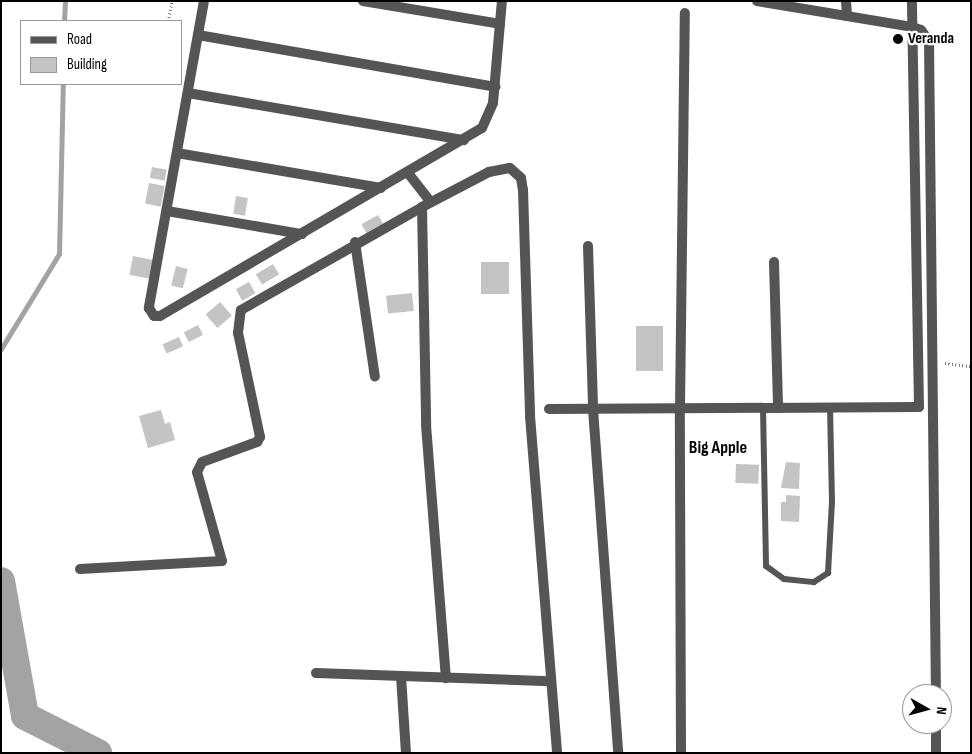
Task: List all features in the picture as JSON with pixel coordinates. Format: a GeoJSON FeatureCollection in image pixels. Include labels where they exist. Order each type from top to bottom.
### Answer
{"type":"FeatureCollection","features":[{"type":"Feature","properties":{"kind":"street"},"geometry":{"type":"LineString","coordinates":[[204,1],[149,308],[154,316],[160,316],[408,173],[482,128],[488,118],[495,86],[502,1]]}},
{"type":"Feature","properties":{"kind":"street"},"geometry":{"type":"LineString","coordinates":[[363,1],[500,24]]}},
{"type":"Feature","properties":{"kind":"street"},"geometry":{"type":"LineString","coordinates":[[757,1],[782,3],[912,27],[926,34],[931,53],[936,684]]}},
{"type":"Feature","properties":{"kind":"street"},"geometry":{"type":"LineString","coordinates":[[846,1],[846,16]]}},
{"type":"Feature","properties":{"kind":"street"},"geometry":{"type":"LineString","coordinates":[[549,409],[919,407],[912,1]]}},
{"type":"Feature","properties":{"kind":"street"},"geometry":{"type":"LineString","coordinates":[[681,753],[680,408],[685,13]]}},
{"type":"Feature","properties":{"kind":"street"},"geometry":{"type":"LineString","coordinates":[[198,35],[495,86]]}},
{"type":"Feature","properties":{"kind":"street"},"geometry":{"type":"LineString","coordinates":[[188,93],[464,140]]}},
{"type":"Feature","properties":{"kind":"street"},"geometry":{"type":"LineString","coordinates":[[177,153],[381,188]]}},
{"type":"Feature","properties":{"kind":"street"},"geometry":{"type":"LineString","coordinates":[[80,569],[222,561],[196,472],[202,462],[257,442],[260,437],[238,333],[238,316],[244,306],[355,242],[427,204],[500,168],[510,168],[521,178],[530,416],[557,753]]}},
{"type":"Feature","properties":{"kind":"street"},"geometry":{"type":"LineString","coordinates":[[408,173],[427,204],[426,425],[446,678]]}},
{"type":"Feature","properties":{"kind":"street"},"geometry":{"type":"LineString","coordinates":[[167,211],[302,234]]}},
{"type":"Feature","properties":{"kind":"street"},"geometry":{"type":"LineString","coordinates":[[355,242],[375,377]]}},
{"type":"Feature","properties":{"kind":"street"},"geometry":{"type":"LineString","coordinates":[[588,246],[593,409],[618,753]]}},
{"type":"Feature","properties":{"kind":"street"},"geometry":{"type":"LineString","coordinates":[[774,262],[778,408]]}},
{"type":"Feature","properties":{"kind":"street"},"geometry":{"type":"LineString","coordinates":[[316,672],[550,682]]}},
{"type":"Feature","properties":{"kind":"street"},"geometry":{"type":"LineString","coordinates":[[402,676],[406,753]]}},
{"type":"Feature","properties":{"kind":"street"},"geometry":{"type":"LineString","coordinates":[[936,734],[936,753]]}},
{"type":"Feature","properties":{"kind":"lane"},"geometry":{"type":"LineString","coordinates":[[763,408],[766,566],[784,579],[814,582],[828,573],[832,502],[830,408]]}},
{"type":"Feature","properties":{"kind":"path"},"geometry":{"type":"LineString","coordinates":[[168,20],[172,1]]}},
{"type":"Feature","properties":{"kind":"path"},"geometry":{"type":"LineString","coordinates":[[934,362],[971,366]]}},
{"type":"Feature","properties":{"kind":"building"},"geometry":{"type":"Polygon","coordinates":[[[152,167],[167,170],[165,181],[150,178],[152,167]]]}},
{"type":"Feature","properties":{"kind":"building"},"geometry":{"type":"Polygon","coordinates":[[[149,183],[165,186],[161,207],[145,204],[149,183]]]}},
{"type":"Feature","properties":{"kind":"building"},"geometry":{"type":"Polygon","coordinates":[[[236,196],[248,198],[245,216],[233,214],[236,196]]]}},
{"type":"Feature","properties":{"kind":"building"},"geometry":{"type":"Polygon","coordinates":[[[378,215],[383,224],[366,233],[361,224],[378,215]]]}},
{"type":"Feature","properties":{"kind":"building"},"geometry":{"type":"Polygon","coordinates":[[[133,256],[154,260],[150,279],[129,275],[133,256]]]}},
{"type":"Feature","properties":{"kind":"building"},"geometry":{"type":"Polygon","coordinates":[[[481,262],[509,262],[509,294],[481,294],[481,262]]]}},
{"type":"Feature","properties":{"kind":"building"},"geometry":{"type":"Polygon","coordinates":[[[273,264],[279,274],[262,285],[256,274],[273,264]]]}},
{"type":"Feature","properties":{"kind":"building"},"geometry":{"type":"Polygon","coordinates":[[[176,266],[188,269],[183,288],[171,285],[176,266]]]}},
{"type":"Feature","properties":{"kind":"building"},"geometry":{"type":"Polygon","coordinates":[[[249,282],[255,293],[242,301],[236,289],[249,282]]]}},
{"type":"Feature","properties":{"kind":"building"},"geometry":{"type":"Polygon","coordinates":[[[412,293],[414,311],[388,314],[386,296],[412,293]]]}},
{"type":"Feature","properties":{"kind":"building"},"geometry":{"type":"Polygon","coordinates":[[[220,302],[232,316],[217,328],[206,314],[220,302]]]}},
{"type":"Feature","properties":{"kind":"building"},"geometry":{"type":"Polygon","coordinates":[[[198,325],[203,335],[189,342],[184,332],[198,325]]]}},
{"type":"Feature","properties":{"kind":"building"},"geometry":{"type":"Polygon","coordinates":[[[636,326],[663,326],[663,371],[636,371],[636,326]]]}},
{"type":"Feature","properties":{"kind":"building"},"geometry":{"type":"Polygon","coordinates":[[[179,337],[183,346],[167,353],[163,344],[179,337]]]}},
{"type":"Feature","properties":{"kind":"building"},"geometry":{"type":"Polygon","coordinates":[[[161,410],[165,424],[170,422],[175,440],[148,448],[139,416],[161,410]]]}},
{"type":"Feature","properties":{"kind":"building"},"geometry":{"type":"Polygon","coordinates":[[[786,462],[800,463],[799,489],[781,488],[786,462]]]}},
{"type":"Feature","properties":{"kind":"building"},"geometry":{"type":"Polygon","coordinates":[[[736,464],[759,465],[758,484],[735,483],[736,464]]]}},
{"type":"Feature","properties":{"kind":"building"},"geometry":{"type":"Polygon","coordinates":[[[786,495],[800,496],[799,522],[781,521],[781,502],[786,502],[786,495]]]}},
{"type":"Feature","properties":{"kind":"waterway"},"geometry":{"type":"LineString","coordinates":[[64,20],[65,1]]}},
{"type":"Feature","properties":{"kind":"waterway"},"geometry":{"type":"LineString","coordinates":[[1,349],[59,254],[63,85]]}},
{"type":"Feature","properties":{"kind":"waterway"},"geometry":{"type":"LineString","coordinates":[[1,581],[25,716],[98,753]]}},
{"type":"Feature","properties":{"kind":"place","name":"Veranda"},"geometry":{"type":"Point","coordinates":[898,39]}},
{"type":"Feature","properties":{"kind":"district","name":"Big Apple"},"geometry":{"type":"Point","coordinates":[718,448]}}]}
